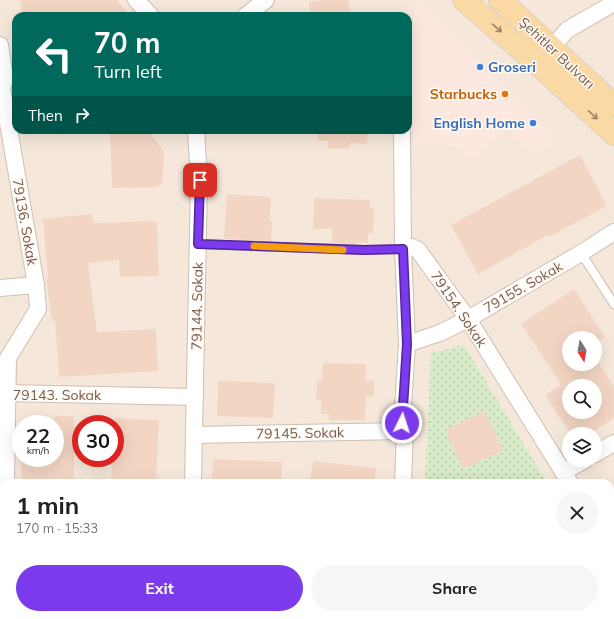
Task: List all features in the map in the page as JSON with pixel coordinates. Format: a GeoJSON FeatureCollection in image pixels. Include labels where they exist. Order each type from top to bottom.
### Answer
{"type":"FeatureCollection","features":[{"type":"Feature","properties":{"kind":"main road","name":"Şehitler Bulvarı"},"geometry":{"type":"LineString","coordinates":[[464,0],[542,68],[614,134]]}},
{"type":"Feature","properties":{"kind":"main road","name":"Şehitler Bulvarı"},"geometry":{"type":"LineString","coordinates":[[500,0],[614,105]]}},
{"type":"Feature","properties":{"kind":"street"},"geometry":{"type":"LineString","coordinates":[[136,0],[147,12]]}},
{"type":"Feature","properties":{"kind":"street"},"geometry":{"type":"LineString","coordinates":[[250,12],[266,0]]}},
{"type":"Feature","properties":{"kind":"street"},"geometry":{"type":"LineString","coordinates":[[552,48],[568,30],[614,3]]}},
{"type":"Feature","properties":{"kind":"street","name":"79136. Sokak"},"geometry":{"type":"LineString","coordinates":[[0,45],[5,79],[2,88],[36,285],[38,309],[8,358],[7,393]]}},
{"type":"Feature","properties":{"kind":"street","name":"79144. Sokak"},"geometry":{"type":"LineString","coordinates":[[193,479],[200,180],[196,134]]}},
{"type":"Feature","properties":{"kind":"street"},"geometry":{"type":"LineString","coordinates":[[402,134],[403,249],[407,344],[402,423],[405,431],[402,479]]}},
{"type":"Feature","properties":{"kind":"street","name":"79155. Sokak"},"geometry":{"type":"LineString","coordinates":[[407,344],[440,332],[468,319],[614,232]]}},
{"type":"Feature","properties":{"kind":"street","name":"79154. Sokak"},"geometry":{"type":"LineString","coordinates":[[403,249],[412,247],[418,250],[468,319],[566,478]]}},
{"type":"Feature","properties":{"kind":"street"},"geometry":{"type":"LineString","coordinates":[[0,288],[36,285]]}},
{"type":"Feature","properties":{"kind":"street","name":"79143. Sokak"},"geometry":{"type":"LineString","coordinates":[[6,479],[3,453],[7,393],[195,397]]}},
{"type":"Feature","properties":{"kind":"street","name":"79145. Sokak"},"geometry":{"type":"LineString","coordinates":[[194,435],[405,431]]}},
{"type":"Feature","properties":{"kind":"street"},"geometry":{"type":"LineString","coordinates":[[602,450],[614,443]]}},
{"type":"Feature","properties":{"kind":"street"},"geometry":{"type":"LineString","coordinates":[[566,478],[577,467]]}},
{"type":"Feature","properties":{"kind":"lane"},"geometry":{"type":"LineString","coordinates":[[198,244],[364,250],[403,249]]}},
{"type":"Feature","properties":{"kind":"lane"},"geometry":{"type":"LineString","coordinates":[[580,253],[614,304]]}},
{"type":"Feature","properties":{"kind":"shaded area"},"geometry":{"type":"Polygon","coordinates":[[[0,0],[614,0],[614,479],[0,479],[0,0]]]}},
{"type":"Feature","properties":{"kind":"shaded area"},"geometry":{"type":"Polygon","coordinates":[[[416,0],[556,140],[531,154],[507,127],[473,161],[454,147],[436,144],[413,144],[414,5],[416,0]]]}},
{"type":"Feature","properties":{"kind":"green space"},"geometry":{"type":"Polygon","coordinates":[[[464,345],[545,479],[425,479],[431,353],[464,345]]]}},
{"type":"Feature","properties":{"kind":"building"},"geometry":{"type":"Polygon","coordinates":[[[20,0],[117,0],[127,12],[22,12],[20,0]]]}},
{"type":"Feature","properties":{"kind":"building"},"geometry":{"type":"Polygon","coordinates":[[[320,0],[348,0],[350,12],[310,12],[309,2],[320,0]]]}},
{"type":"Feature","properties":{"kind":"building"},"geometry":{"type":"Polygon","coordinates":[[[110,134],[150,134],[164,151],[162,183],[157,187],[112,188],[110,134]]]}},
{"type":"Feature","properties":{"kind":"building"},"geometry":{"type":"Polygon","coordinates":[[[318,134],[368,134],[367,144],[350,143],[349,149],[327,148],[328,141],[318,141],[318,134]]]}},
{"type":"Feature","properties":{"kind":"building"},"geometry":{"type":"Polygon","coordinates":[[[580,155],[607,206],[549,237],[548,235],[478,274],[451,225],[580,155]]]}},
{"type":"Feature","properties":{"kind":"building"},"geometry":{"type":"Polygon","coordinates":[[[227,194],[271,197],[271,241],[224,239],[227,194]]]}},
{"type":"Feature","properties":{"kind":"building"},"geometry":{"type":"Polygon","coordinates":[[[314,198],[370,200],[370,208],[374,208],[373,234],[368,233],[368,243],[332,243],[332,229],[313,229],[314,198]]]}},
{"type":"Feature","properties":{"kind":"building"},"geometry":{"type":"Polygon","coordinates":[[[92,214],[93,223],[157,221],[159,276],[120,277],[119,260],[88,263],[97,332],[156,329],[158,371],[59,377],[55,320],[52,321],[46,279],[48,279],[43,219],[92,214]]]}},
{"type":"Feature","properties":{"kind":"building"},"geometry":{"type":"Polygon","coordinates":[[[574,289],[601,331],[562,331],[562,371],[602,371],[602,368],[614,386],[614,418],[600,427],[566,427],[545,395],[561,385],[521,324],[574,289]]]}},
{"type":"Feature","properties":{"kind":"building"},"geometry":{"type":"Polygon","coordinates":[[[602,332],[605,337],[602,339],[602,332]]]}},
{"type":"Feature","properties":{"kind":"building"},"geometry":{"type":"Polygon","coordinates":[[[323,363],[366,364],[365,380],[374,381],[374,397],[366,396],[365,420],[329,420],[329,414],[321,414],[321,400],[316,400],[317,381],[322,381],[323,363]]]}},
{"type":"Feature","properties":{"kind":"building"},"geometry":{"type":"Polygon","coordinates":[[[218,381],[275,383],[273,418],[217,416],[218,381]]]}},
{"type":"Feature","properties":{"kind":"building"},"geometry":{"type":"Polygon","coordinates":[[[485,411],[503,450],[463,469],[445,430],[485,411]]]}},
{"type":"Feature","properties":{"kind":"building"},"geometry":{"type":"Polygon","coordinates":[[[64,416],[72,416],[72,467],[74,467],[74,479],[22,479],[21,467],[64,467],[64,416]]]}},
{"type":"Feature","properties":{"kind":"building"},"geometry":{"type":"Polygon","coordinates":[[[124,418],[159,420],[156,479],[111,479],[112,467],[124,467],[124,418]]]}},
{"type":"Feature","properties":{"kind":"building"},"geometry":{"type":"Polygon","coordinates":[[[213,459],[282,462],[281,479],[212,479],[213,459]]]}},
{"type":"Feature","properties":{"kind":"building"},"geometry":{"type":"Polygon","coordinates":[[[313,461],[376,468],[375,479],[310,479],[313,461]]]}},
{"type":"Feature","properties":{"kind":"slow traffic"},"geometry":{"type":"LineString","coordinates":[[254,246],[343,250]]}},
{"type":"Feature","properties":{"kind":"place","name":"Groseri"},"geometry":{"type":"Point","coordinates":[480,67]}},
{"type":"Feature","properties":{"kind":"place","name":"Starbucks"},"geometry":{"type":"Point","coordinates":[505,94]}},
{"type":"Feature","properties":{"kind":"place","name":"English Home"},"geometry":{"type":"Point","coordinates":[533,123]}},
{"type":"Feature","properties":{"kind":"route"},"geometry":{"type":"LineString","coordinates":[[200,180],[198,244],[364,250],[403,249],[407,354],[402,423]]}}]}
